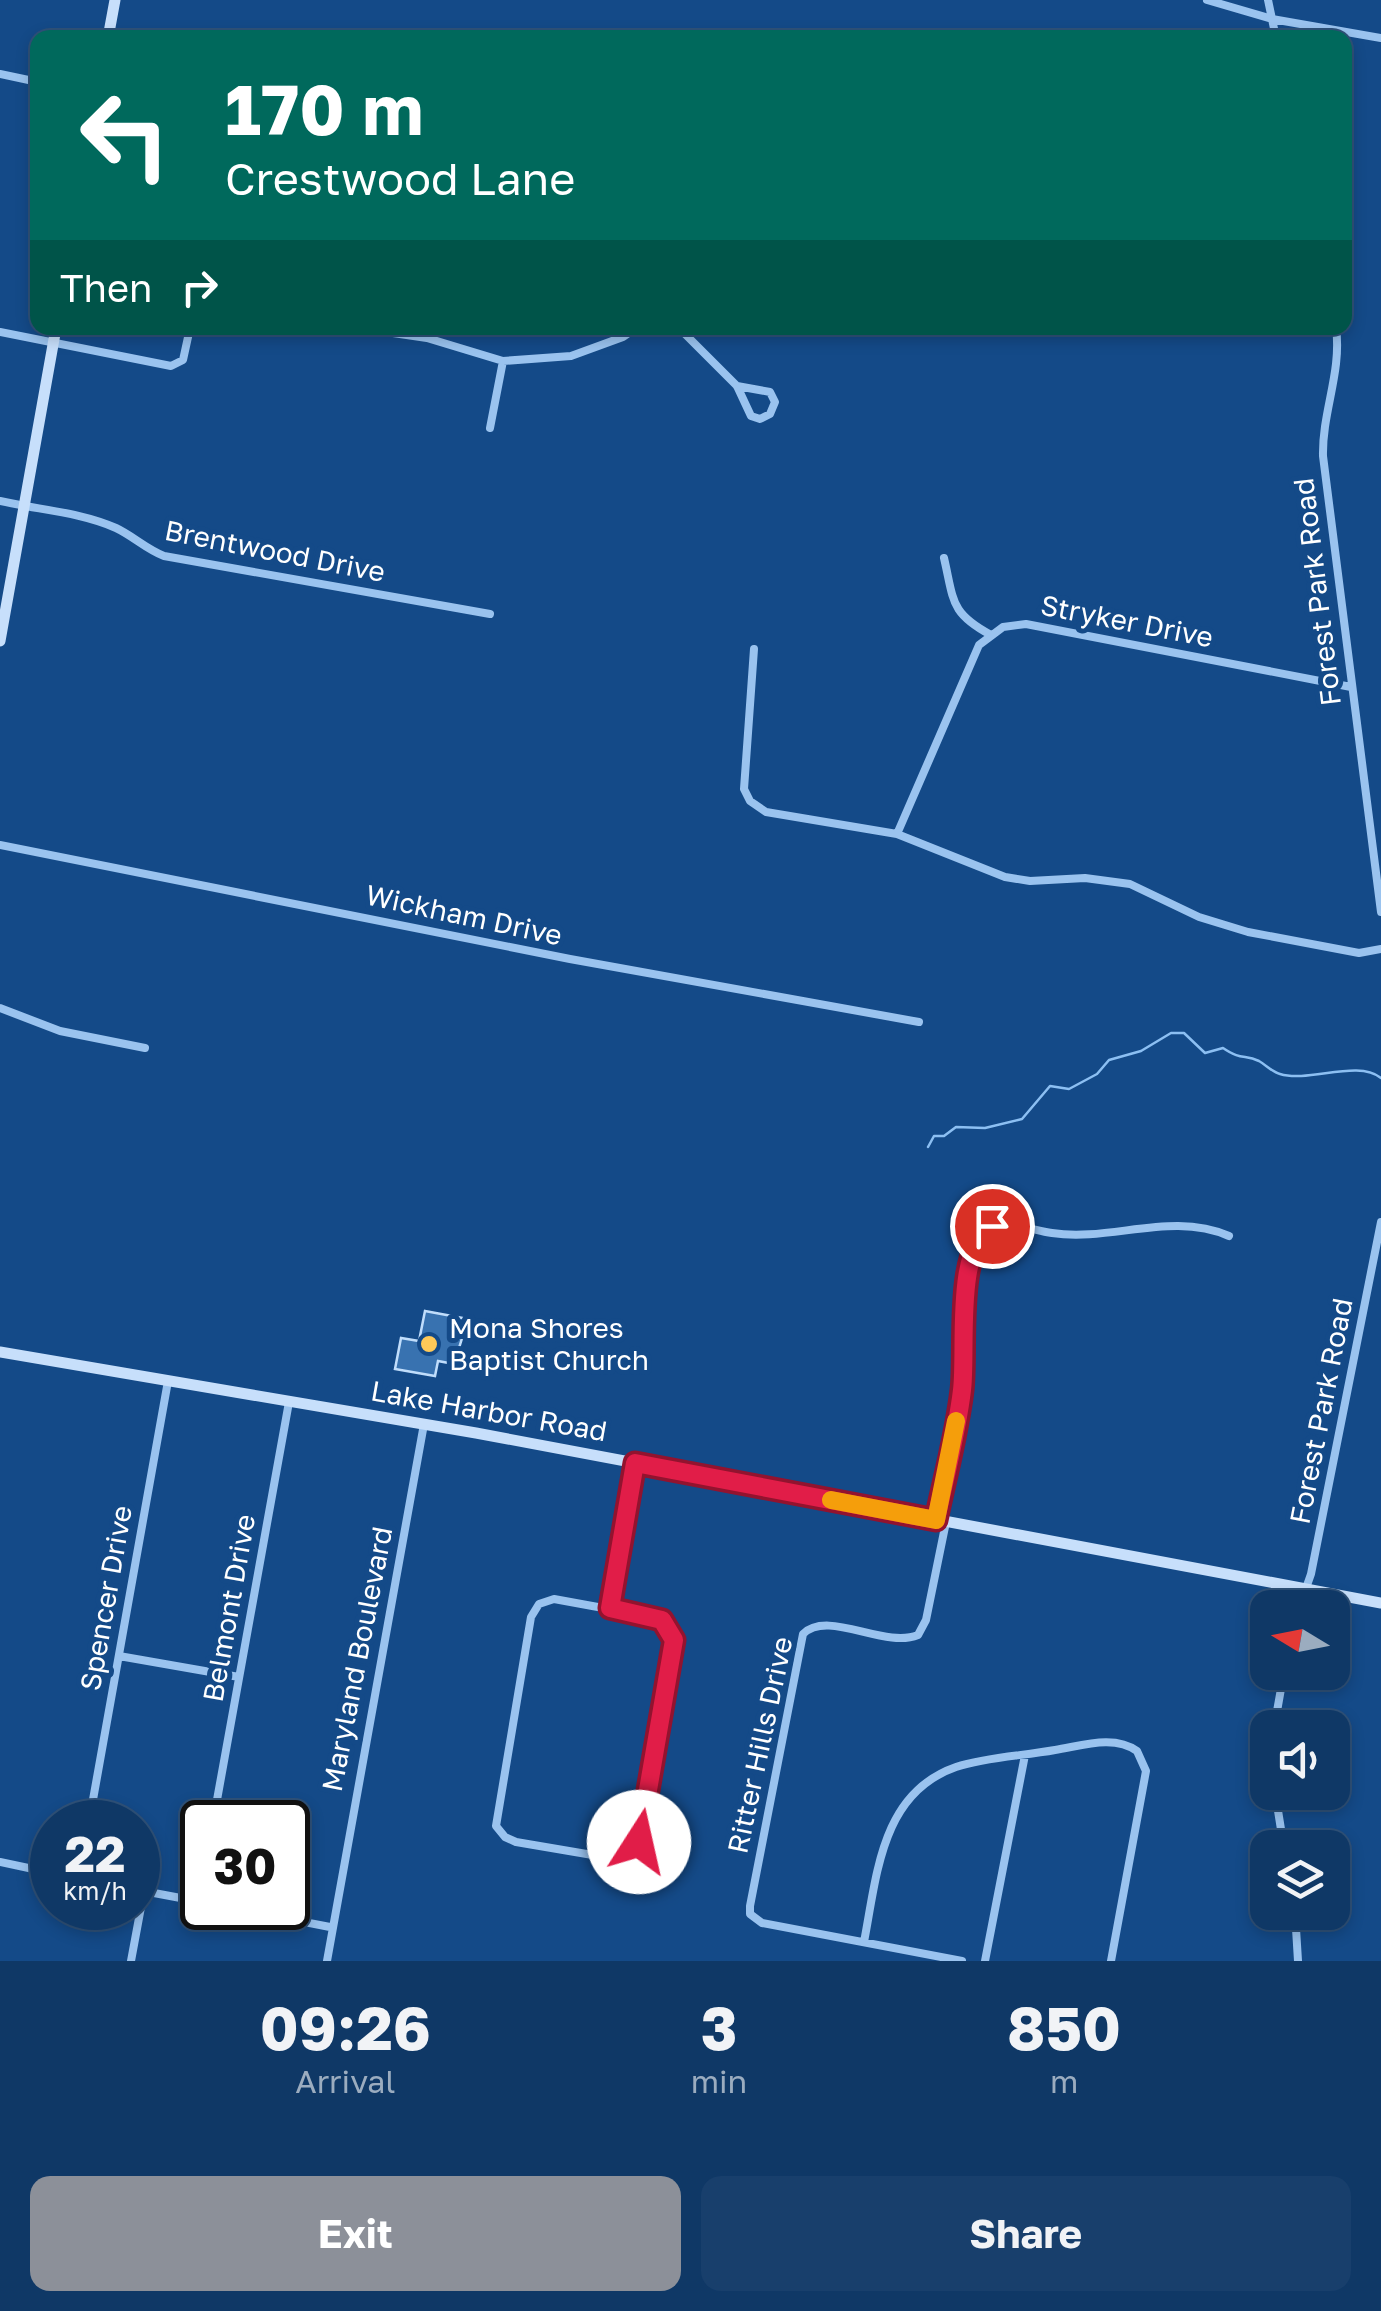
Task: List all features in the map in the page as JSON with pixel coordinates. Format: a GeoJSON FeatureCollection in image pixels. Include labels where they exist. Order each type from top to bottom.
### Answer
{"type":"FeatureCollection","features":[{"type":"Feature","properties":{"kind":"street"},"geometry":{"type":"LineString","coordinates":[[109,30],[115,0]]}},
{"type":"Feature","properties":{"kind":"street"},"geometry":{"type":"LineString","coordinates":[[1207,0],[1272,19],[1335,30]]}},
{"type":"Feature","properties":{"kind":"street"},"geometry":{"type":"LineString","coordinates":[[1268,0],[1274,30]]}},
{"type":"Feature","properties":{"kind":"street"},"geometry":{"type":"LineString","coordinates":[[1352,33],[1381,38]]}},
{"type":"Feature","properties":{"kind":"street"},"geometry":{"type":"LineString","coordinates":[[0,74],[30,80]]}},
{"type":"Feature","properties":{"kind":"street"},"geometry":{"type":"LineString","coordinates":[[0,332],[171,366],[183,360],[188,335]]}},
{"type":"Feature","properties":{"kind":"street"},"geometry":{"type":"LineString","coordinates":[[0,641],[55,335]]}},
{"type":"Feature","properties":{"kind":"street"},"geometry":{"type":"LineString","coordinates":[[407,335],[503,361],[571,356],[625,335]]}},
{"type":"Feature","properties":{"kind":"street"},"geometry":{"type":"LineString","coordinates":[[686,335],[738,386],[751,416],[760,419],[770,414],[774,402],[770,392],[738,386]]}},
{"type":"Feature","properties":{"kind":"street","name":"Forest Park Road"},"geometry":{"type":"LineString","coordinates":[[1336,335],[1337,372],[1328,407],[1324,456],[1381,912]]}},
{"type":"Feature","properties":{"kind":"street"},"geometry":{"type":"LineString","coordinates":[[490,428],[503,361]]}},
{"type":"Feature","properties":{"kind":"street","name":"Brentwood Drive"},"geometry":{"type":"LineString","coordinates":[[0,502],[85,517],[120,530],[164,556],[490,614]]}},
{"type":"Feature","properties":{"kind":"street"},"geometry":{"type":"LineString","coordinates":[[897,834],[979,645],[990,635],[966,622],[958,611],[944,558]]}},
{"type":"Feature","properties":{"kind":"street","name":"Stryker Drive"},"geometry":{"type":"LineString","coordinates":[[990,635],[1026,624],[1351,687]]}},
{"type":"Feature","properties":{"kind":"street"},"geometry":{"type":"LineString","coordinates":[[754,649],[753,710],[744,789],[750,801],[766,812],[897,834],[1005,878],[1085,878],[1130,884],[1199,916],[1248,932],[1358,953],[1381,950]]}},
{"type":"Feature","properties":{"kind":"street","name":"Wickham Drive"},"geometry":{"type":"LineString","coordinates":[[0,845],[570,959],[920,1022]]}},
{"type":"Feature","properties":{"kind":"street"},"geometry":{"type":"LineString","coordinates":[[0,1008],[60,1031],[145,1048]]}},
{"type":"Feature","properties":{"kind":"street","name":"Forest Park Road"},"geometry":{"type":"LineString","coordinates":[[1308,1590],[1381,1222]]}},
{"type":"Feature","properties":{"kind":"street"},"geometry":{"type":"LineString","coordinates":[[941,1521],[962,1392],[964,1308],[972,1260],[985,1230],[1010,1225],[1056,1234],[1091,1234],[1191,1226],[1229,1236]]}},
{"type":"Feature","properties":{"kind":"street","name":"Lake Harbor Road"},"geometry":{"type":"LineString","coordinates":[[0,1352],[424,1424],[1308,1590]]}},
{"type":"Feature","properties":{"kind":"street","name":"Spencer Drive"},"geometry":{"type":"LineString","coordinates":[[92,1800],[168,1381]]}},
{"type":"Feature","properties":{"kind":"street","name":"Belmont Drive"},"geometry":{"type":"LineString","coordinates":[[217,1800],[289,1402]]}},
{"type":"Feature","properties":{"kind":"street","name":"Maryland Boulevard"},"geometry":{"type":"LineString","coordinates":[[326,1961],[424,1424]]}},
{"type":"Feature","properties":{"kind":"street"},"geometry":{"type":"LineString","coordinates":[[610,1608],[635,1463]]}},
{"type":"Feature","properties":{"kind":"street","name":"Ritter Hills Drive"},"geometry":{"type":"LineString","coordinates":[[864,1942],[755,1918],[750,1906],[803,1634],[821,1625],[901,1639],[918,1635],[926,1620],[941,1521]]}},
{"type":"Feature","properties":{"kind":"street","name":"Lake Harbor Road"},"geometry":{"type":"LineString","coordinates":[[1350,1597],[1381,1603]]}},
{"type":"Feature","properties":{"kind":"street"},"geometry":{"type":"LineString","coordinates":[[554,1598],[610,1608],[658,1618],[674,1636],[637,1847],[625,1858],[615,1860],[510,1840],[498,1831],[495,1821],[533,1612],[539,1604],[554,1598]]}},
{"type":"Feature","properties":{"kind":"street"},"geometry":{"type":"LineString","coordinates":[[118,1656],[239,1677]]}},
{"type":"Feature","properties":{"kind":"street"},"geometry":{"type":"LineString","coordinates":[[962,1961],[864,1942],[884,1845],[906,1801],[928,1781],[958,1766],[1114,1741],[1131,1746],[1145,1763],[1142,1804],[1111,1961]]}},
{"type":"Feature","properties":{"kind":"street"},"geometry":{"type":"LineString","coordinates":[[985,1961],[1026,1755]]}},
{"type":"Feature","properties":{"kind":"street"},"geometry":{"type":"LineString","coordinates":[[0,1862],[30,1868]]}},
{"type":"Feature","properties":{"kind":"street"},"geometry":{"type":"LineString","coordinates":[[310,1923],[330,1927]]}},
{"type":"Feature","properties":{"kind":"street"},"geometry":{"type":"LineString","coordinates":[[130,1961],[135,1930]]}},
{"type":"Feature","properties":{"kind":"street"},"geometry":{"type":"LineString","coordinates":[[1296,1930],[1298,1961]]}},
{"type":"Feature","properties":{"kind":"building","name":"Mona Shores Baptist Church"},"geometry":{"type":"Polygon","coordinates":[[[425,1311],[468,1319],[454,1364],[438,1361],[435,1376],[395,1369],[401,1338],[419,1341],[425,1311]]]}},
{"type":"Feature","properties":{"kind":"waterway"},"geometry":{"type":"LineString","coordinates":[[928,1147],[934,1136],[944,1136],[956,1127],[985,1128],[1022,1119],[1050,1086],[1069,1089],[1097,1074],[1109,1060],[1141,1051],[1171,1033],[1184,1033],[1205,1053],[1223,1048],[1259,1061],[1280,1074],[1360,1071],[1381,1078]]}},
{"type":"Feature","properties":{"kind":"slow traffic"},"geometry":{"type":"LineString","coordinates":[[831,1500],[936,1520],[956,1421]]}},
{"type":"Feature","properties":{"kind":"place","name":"Mona Shores Baptist Church"},"geometry":{"type":"Point","coordinates":[429,1344]}},
{"type":"Feature","properties":{"kind":"route"},"geometry":{"type":"LineString","coordinates":[[639,1842],[674,1640],[662,1620],[610,1608],[635,1463],[936,1520],[962,1392],[964,1308],[972,1260],[979,1237],[992,1226]]}}]}
